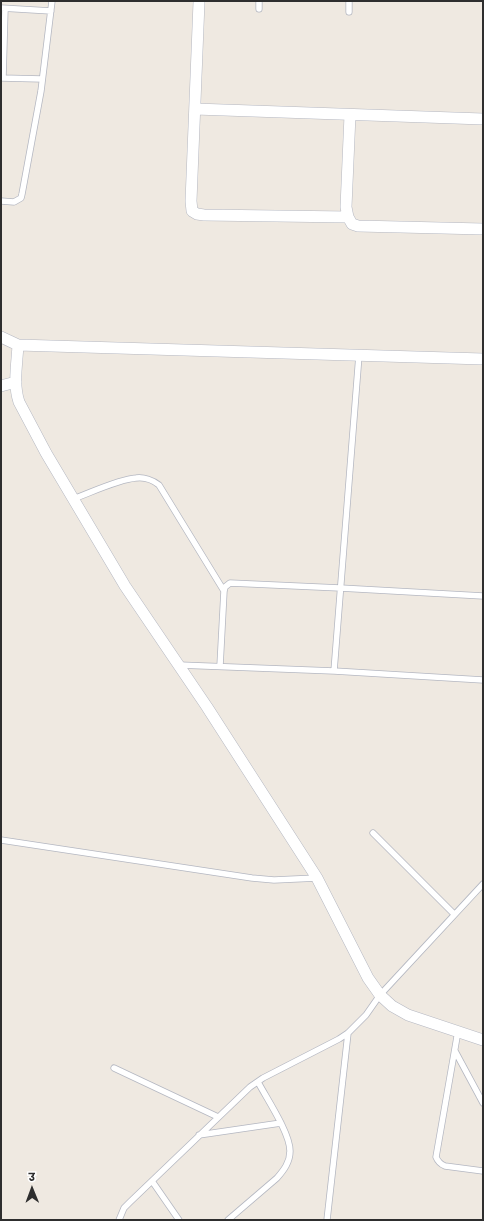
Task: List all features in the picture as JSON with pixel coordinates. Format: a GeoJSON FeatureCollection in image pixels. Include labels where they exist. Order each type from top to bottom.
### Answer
{"type":"FeatureCollection","features":[{"type":"Feature","properties":{"kind":"street"},"geometry":{"type":"LineString","coordinates":[[199,2],[191,208],[195,212],[204,215],[348,217]]}},
{"type":"Feature","properties":{"kind":"street"},"geometry":{"type":"LineString","coordinates":[[195,109],[483,119]]}},
{"type":"Feature","properties":{"kind":"street"},"geometry":{"type":"LineString","coordinates":[[350,115],[346,207],[348,217],[352,224],[358,226],[483,229]]}},
{"type":"Feature","properties":{"kind":"street"},"geometry":{"type":"LineString","coordinates":[[1,337],[18,345],[483,359]]}},
{"type":"Feature","properties":{"kind":"street"},"geometry":{"type":"LineString","coordinates":[[18,345],[16,394],[46,453],[125,586],[207,707],[316,878],[368,978],[380,995],[392,1006],[408,1015],[483,1040]]}},
{"type":"Feature","properties":{"kind":"street"},"geometry":{"type":"LineString","coordinates":[[1,386],[16,382]]}},
{"type":"Feature","properties":{"kind":"lane"},"geometry":{"type":"LineString","coordinates":[[1,201],[14,202],[21,198],[42,79],[52,1]]}},
{"type":"Feature","properties":{"kind":"lane"},"geometry":{"type":"LineString","coordinates":[[259,1],[259,8]]}},
{"type":"Feature","properties":{"kind":"lane"},"geometry":{"type":"LineString","coordinates":[[349,1],[349,12]]}},
{"type":"Feature","properties":{"kind":"lane"},"geometry":{"type":"LineString","coordinates":[[42,79],[2,78],[3,8],[51,11]]}},
{"type":"Feature","properties":{"kind":"lane"},"geometry":{"type":"LineString","coordinates":[[334,671],[359,355]]}},
{"type":"Feature","properties":{"kind":"lane"},"geometry":{"type":"LineString","coordinates":[[73,498],[137,477],[159,485],[224,591]]}},
{"type":"Feature","properties":{"kind":"lane"},"geometry":{"type":"LineString","coordinates":[[220,666],[224,591],[226,585],[232,583],[483,596]]}},
{"type":"Feature","properties":{"kind":"lane"},"geometry":{"type":"LineString","coordinates":[[179,665],[334,671],[483,680]]}},
{"type":"Feature","properties":{"kind":"lane"},"geometry":{"type":"LineString","coordinates":[[373,833],[454,914]]}},
{"type":"Feature","properties":{"kind":"lane"},"geometry":{"type":"LineString","coordinates":[[1,840],[252,878],[274,880],[316,878]]}},
{"type":"Feature","properties":{"kind":"lane"},"geometry":{"type":"LineString","coordinates":[[119,1220],[124,1208],[242,1094],[258,1082],[328,1046],[348,1033],[366,1015],[380,995],[483,884]]}},
{"type":"Feature","properties":{"kind":"lane"},"geometry":{"type":"LineString","coordinates":[[458,1032],[436,1157],[438,1161],[445,1166],[483,1171]]}},
{"type":"Feature","properties":{"kind":"lane"},"geometry":{"type":"LineString","coordinates":[[327,1220],[348,1033]]}},
{"type":"Feature","properties":{"kind":"lane"},"geometry":{"type":"LineString","coordinates":[[455,1050],[483,1104]]}},
{"type":"Feature","properties":{"kind":"lane"},"geometry":{"type":"LineString","coordinates":[[114,1068],[218,1117]]}},
{"type":"Feature","properties":{"kind":"lane"},"geometry":{"type":"LineString","coordinates":[[228,1220],[276,1178],[287,1165],[290,1151],[289,1143],[258,1082]]}},
{"type":"Feature","properties":{"kind":"lane"},"geometry":{"type":"LineString","coordinates":[[199,1135],[280,1123]]}},
{"type":"Feature","properties":{"kind":"lane"},"geometry":{"type":"LineString","coordinates":[[152,1181],[179,1220]]}}]}
